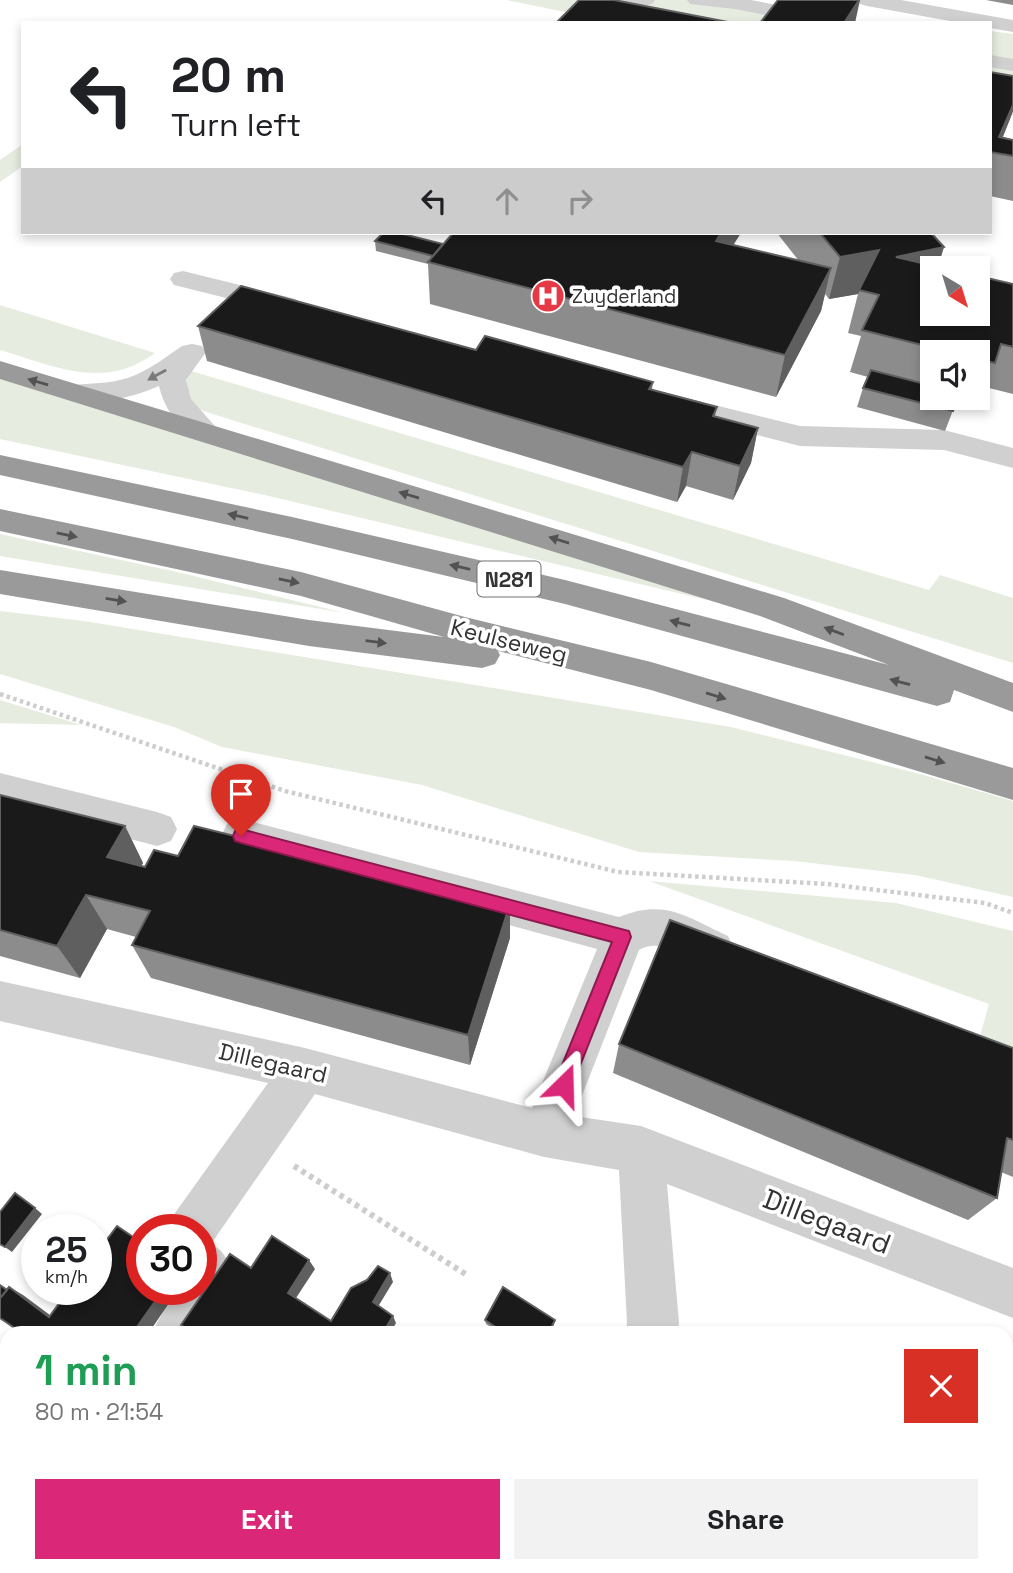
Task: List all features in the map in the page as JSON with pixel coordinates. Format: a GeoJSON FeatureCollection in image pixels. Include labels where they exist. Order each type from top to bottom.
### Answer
{"type":"FeatureCollection","features":[{"type":"Feature","properties":{"kind":"highway","name":"N281"},"geometry":{"type":"LineString","coordinates":[[0,370],[772,607],[1013,698]]}},
{"type":"Feature","properties":{"kind":"highway","name":"N281"},"geometry":{"type":"LineString","coordinates":[[0,465],[239,516],[565,592],[1013,713]]}},
{"type":"Feature","properties":{"kind":"highway","name":"Keulseweg"},"geometry":{"type":"LineString","coordinates":[[0,520],[301,584],[465,630],[651,676],[1013,784]]}},
{"type":"Feature","properties":{"kind":"highway"},"geometry":{"type":"LineString","coordinates":[[0,582],[309,633],[651,676]]}},
{"type":"Feature","properties":{"kind":"street"},"geometry":{"type":"LineString","coordinates":[[620,0],[645,0]]}},
{"type":"Feature","properties":{"kind":"street"},"geometry":{"type":"LineString","coordinates":[[697,0],[828,21]]}},
{"type":"Feature","properties":{"kind":"street"},"geometry":{"type":"LineString","coordinates":[[867,0],[985,21]]}},
{"type":"Feature","properties":{"kind":"street"},"geometry":{"type":"LineString","coordinates":[[992,22],[1013,26]]}},
{"type":"Feature","properties":{"kind":"street"},"geometry":{"type":"LineString","coordinates":[[992,61],[1013,65]]}},
{"type":"Feature","properties":{"kind":"street"},"geometry":{"type":"LineString","coordinates":[[183,279],[241,304],[317,313]]}},
{"type":"Feature","properties":{"kind":"street"},"geometry":{"type":"LineString","coordinates":[[76,393],[124,391],[162,373],[202,342],[172,380],[177,402],[206,433]]}},
{"type":"Feature","properties":{"kind":"street"},"geometry":{"type":"LineString","coordinates":[[639,396],[800,436],[944,440],[1013,458]]}},
{"type":"Feature","properties":{"kind":"street"},"geometry":{"type":"LineString","coordinates":[[0,789],[157,829]]}},
{"type":"Feature","properties":{"kind":"street"},"geometry":{"type":"LineString","coordinates":[[241,836],[623,937]]}},
{"type":"Feature","properties":{"kind":"street"},"geometry":{"type":"LineString","coordinates":[[544,1134],[623,937],[635,928],[661,924],[754,965]]}},
{"type":"Feature","properties":{"kind":"street","name":"Dillegaard"},"geometry":{"type":"LineString","coordinates":[[0,1001],[305,1070],[544,1134],[640,1150],[1013,1293]]}},
{"type":"Feature","properties":{"kind":"street"},"geometry":{"type":"LineString","coordinates":[[203,1214],[305,1070]]}},
{"type":"Feature","properties":{"kind":"street"},"geometry":{"type":"LineString","coordinates":[[640,1150],[652,1326]]}},
{"type":"Feature","properties":{"kind":"street"},"geometry":{"type":"LineString","coordinates":[[182,1326],[194,1305]]}},
{"type":"Feature","properties":{"kind":"path"},"geometry":{"type":"LineString","coordinates":[[0,694],[285,791],[618,872],[827,884],[985,904],[1013,913]]}},
{"type":"Feature","properties":{"kind":"path"},"geometry":{"type":"LineString","coordinates":[[255,1141],[467,1275]]}},
{"type":"Feature","properties":{"kind":"shaded area"},"geometry":{"type":"Polygon","coordinates":[[[507,0],[733,0],[779,21],[608,21],[507,0]]]}},
{"type":"Feature","properties":{"kind":"shaded area"},"geometry":{"type":"Polygon","coordinates":[[[992,31],[1013,34],[1013,115],[992,110],[992,31]]]}},
{"type":"Feature","properties":{"kind":"shaded area"},"geometry":{"type":"Polygon","coordinates":[[[21,145],[21,167],[0,182],[0,160],[21,145]]]}},
{"type":"Feature","properties":{"kind":"shaded area"},"geometry":{"type":"Polygon","coordinates":[[[0,305],[155,353],[117,371],[98,373],[79,372],[40,363],[0,350],[0,305]]]}},
{"type":"Feature","properties":{"kind":"shaded area"},"geometry":{"type":"Polygon","coordinates":[[[191,371],[929,590],[940,575],[1013,598],[1013,663],[203,411],[191,404],[182,390],[191,371]]]}},
{"type":"Feature","properties":{"kind":"shaded area"},"geometry":{"type":"Polygon","coordinates":[[[0,378],[737,607],[269,496],[0,439],[0,378]]]}},
{"type":"Feature","properties":{"kind":"shaded area"},"geometry":{"type":"Polygon","coordinates":[[[0,534],[177,572],[345,613],[0,556],[0,534]]]}},
{"type":"Feature","properties":{"kind":"shaded area"},"geometry":{"type":"Polygon","coordinates":[[[0,611],[84,621],[731,727],[924,775],[1013,801],[1013,897],[915,875],[794,861],[639,852],[422,785],[222,747],[174,727],[0,674],[0,611]]]}},
{"type":"Feature","properties":{"kind":"shaded area"},"geometry":{"type":"Polygon","coordinates":[[[0,700],[81,725],[0,723],[0,700]]]}},
{"type":"Feature","properties":{"kind":"shaded area"},"geometry":{"type":"Polygon","coordinates":[[[649,881],[896,903],[1013,931],[1013,1067],[975,1054],[989,1004],[649,881]]]}},
{"type":"Feature","properties":{"kind":"building"},"geometry":{"type":"Polygon","coordinates":[[[579,0],[614,0],[723,21],[558,21],[579,0]]]}},
{"type":"Feature","properties":{"kind":"building"},"geometry":{"type":"Polygon","coordinates":[[[778,0],[859,0],[845,21],[762,21],[778,0]]]}},
{"type":"Feature","properties":{"kind":"building"},"geometry":{"type":"Polygon","coordinates":[[[992,72],[1013,76],[1013,105],[999,137],[1013,140],[1013,156],[992,152],[992,72]]]}},
{"type":"Feature","properties":{"kind":"building"},"geometry":{"type":"Polygon","coordinates":[[[381,235],[407,235],[443,244],[433,256],[375,241],[381,235]]]}},
{"type":"Feature","properties":{"kind":"building"},"geometry":{"type":"Polygon","coordinates":[[[451,235],[720,235],[716,241],[831,268],[785,355],[428,262],[451,235]]]}},
{"type":"Feature","properties":{"kind":"building"},"geometry":{"type":"Polygon","coordinates":[[[822,235],[933,235],[944,247],[896,257],[920,263],[920,326],[990,326],[990,279],[1013,284],[1013,347],[1001,344],[995,363],[990,362],[990,340],[920,340],[920,344],[862,330],[879,295],[859,290],[879,250],[840,257],[822,235]]]}},
{"type":"Feature","properties":{"kind":"building"},"geometry":{"type":"Polygon","coordinates":[[[241,286],[476,350],[485,336],[653,382],[649,389],[717,407],[713,416],[758,428],[740,466],[692,452],[683,467],[198,326],[241,286]]]}},
{"type":"Feature","properties":{"kind":"building"},"geometry":{"type":"Polygon","coordinates":[[[871,370],[920,383],[920,403],[863,388],[871,370]]]}},
{"type":"Feature","properties":{"kind":"building"},"geometry":{"type":"Polygon","coordinates":[[[0,795],[125,826],[107,857],[145,867],[154,850],[178,856],[194,826],[510,904],[468,1035],[132,945],[150,911],[86,895],[57,946],[0,930],[0,795]]]}},
{"type":"Feature","properties":{"kind":"building"},"geometry":{"type":"Polygon","coordinates":[[[670,920],[1013,1048],[1013,1140],[1007,1138],[997,1198],[619,1044],[670,920]]]}},
{"type":"Feature","properties":{"kind":"building"},"geometry":{"type":"Polygon","coordinates":[[[15,1193],[35,1208],[30,1214],[21,1214],[21,1226],[5,1247],[0,1244],[0,1212],[15,1193]]]}},
{"type":"Feature","properties":{"kind":"building"},"geometry":{"type":"Polygon","coordinates":[[[117,1226],[126,1232],[126,1305],[152,1305],[138,1326],[12,1326],[0,1318],[0,1298],[9,1287],[21,1296],[21,1305],[33,1305],[49,1317],[58,1305],[112,1305],[112,1233],[117,1226]]]}},
{"type":"Feature","properties":{"kind":"building"},"geometry":{"type":"Polygon","coordinates":[[[272,1236],[309,1260],[288,1293],[331,1321],[351,1288],[367,1280],[378,1266],[390,1273],[373,1302],[393,1316],[387,1326],[182,1326],[195,1305],[217,1305],[217,1273],[230,1254],[251,1268],[272,1236]]]}},
{"type":"Feature","properties":{"kind":"building"},"geometry":{"type":"Polygon","coordinates":[[[0,1285],[7,1290],[0,1298],[0,1285]]]}},
{"type":"Feature","properties":{"kind":"building"},"geometry":{"type":"Polygon","coordinates":[[[503,1287],[555,1320],[552,1326],[494,1326],[485,1320],[503,1287]]]}},
{"type":"Feature","properties":{"kind":"place","name":"Zuyderland"},"geometry":{"type":"Point","coordinates":[548,296]}},
{"type":"Feature","properties":{"kind":"route"},"geometry":{"type":"LineString","coordinates":[[241,836],[623,937],[564,1085]]}}]}
